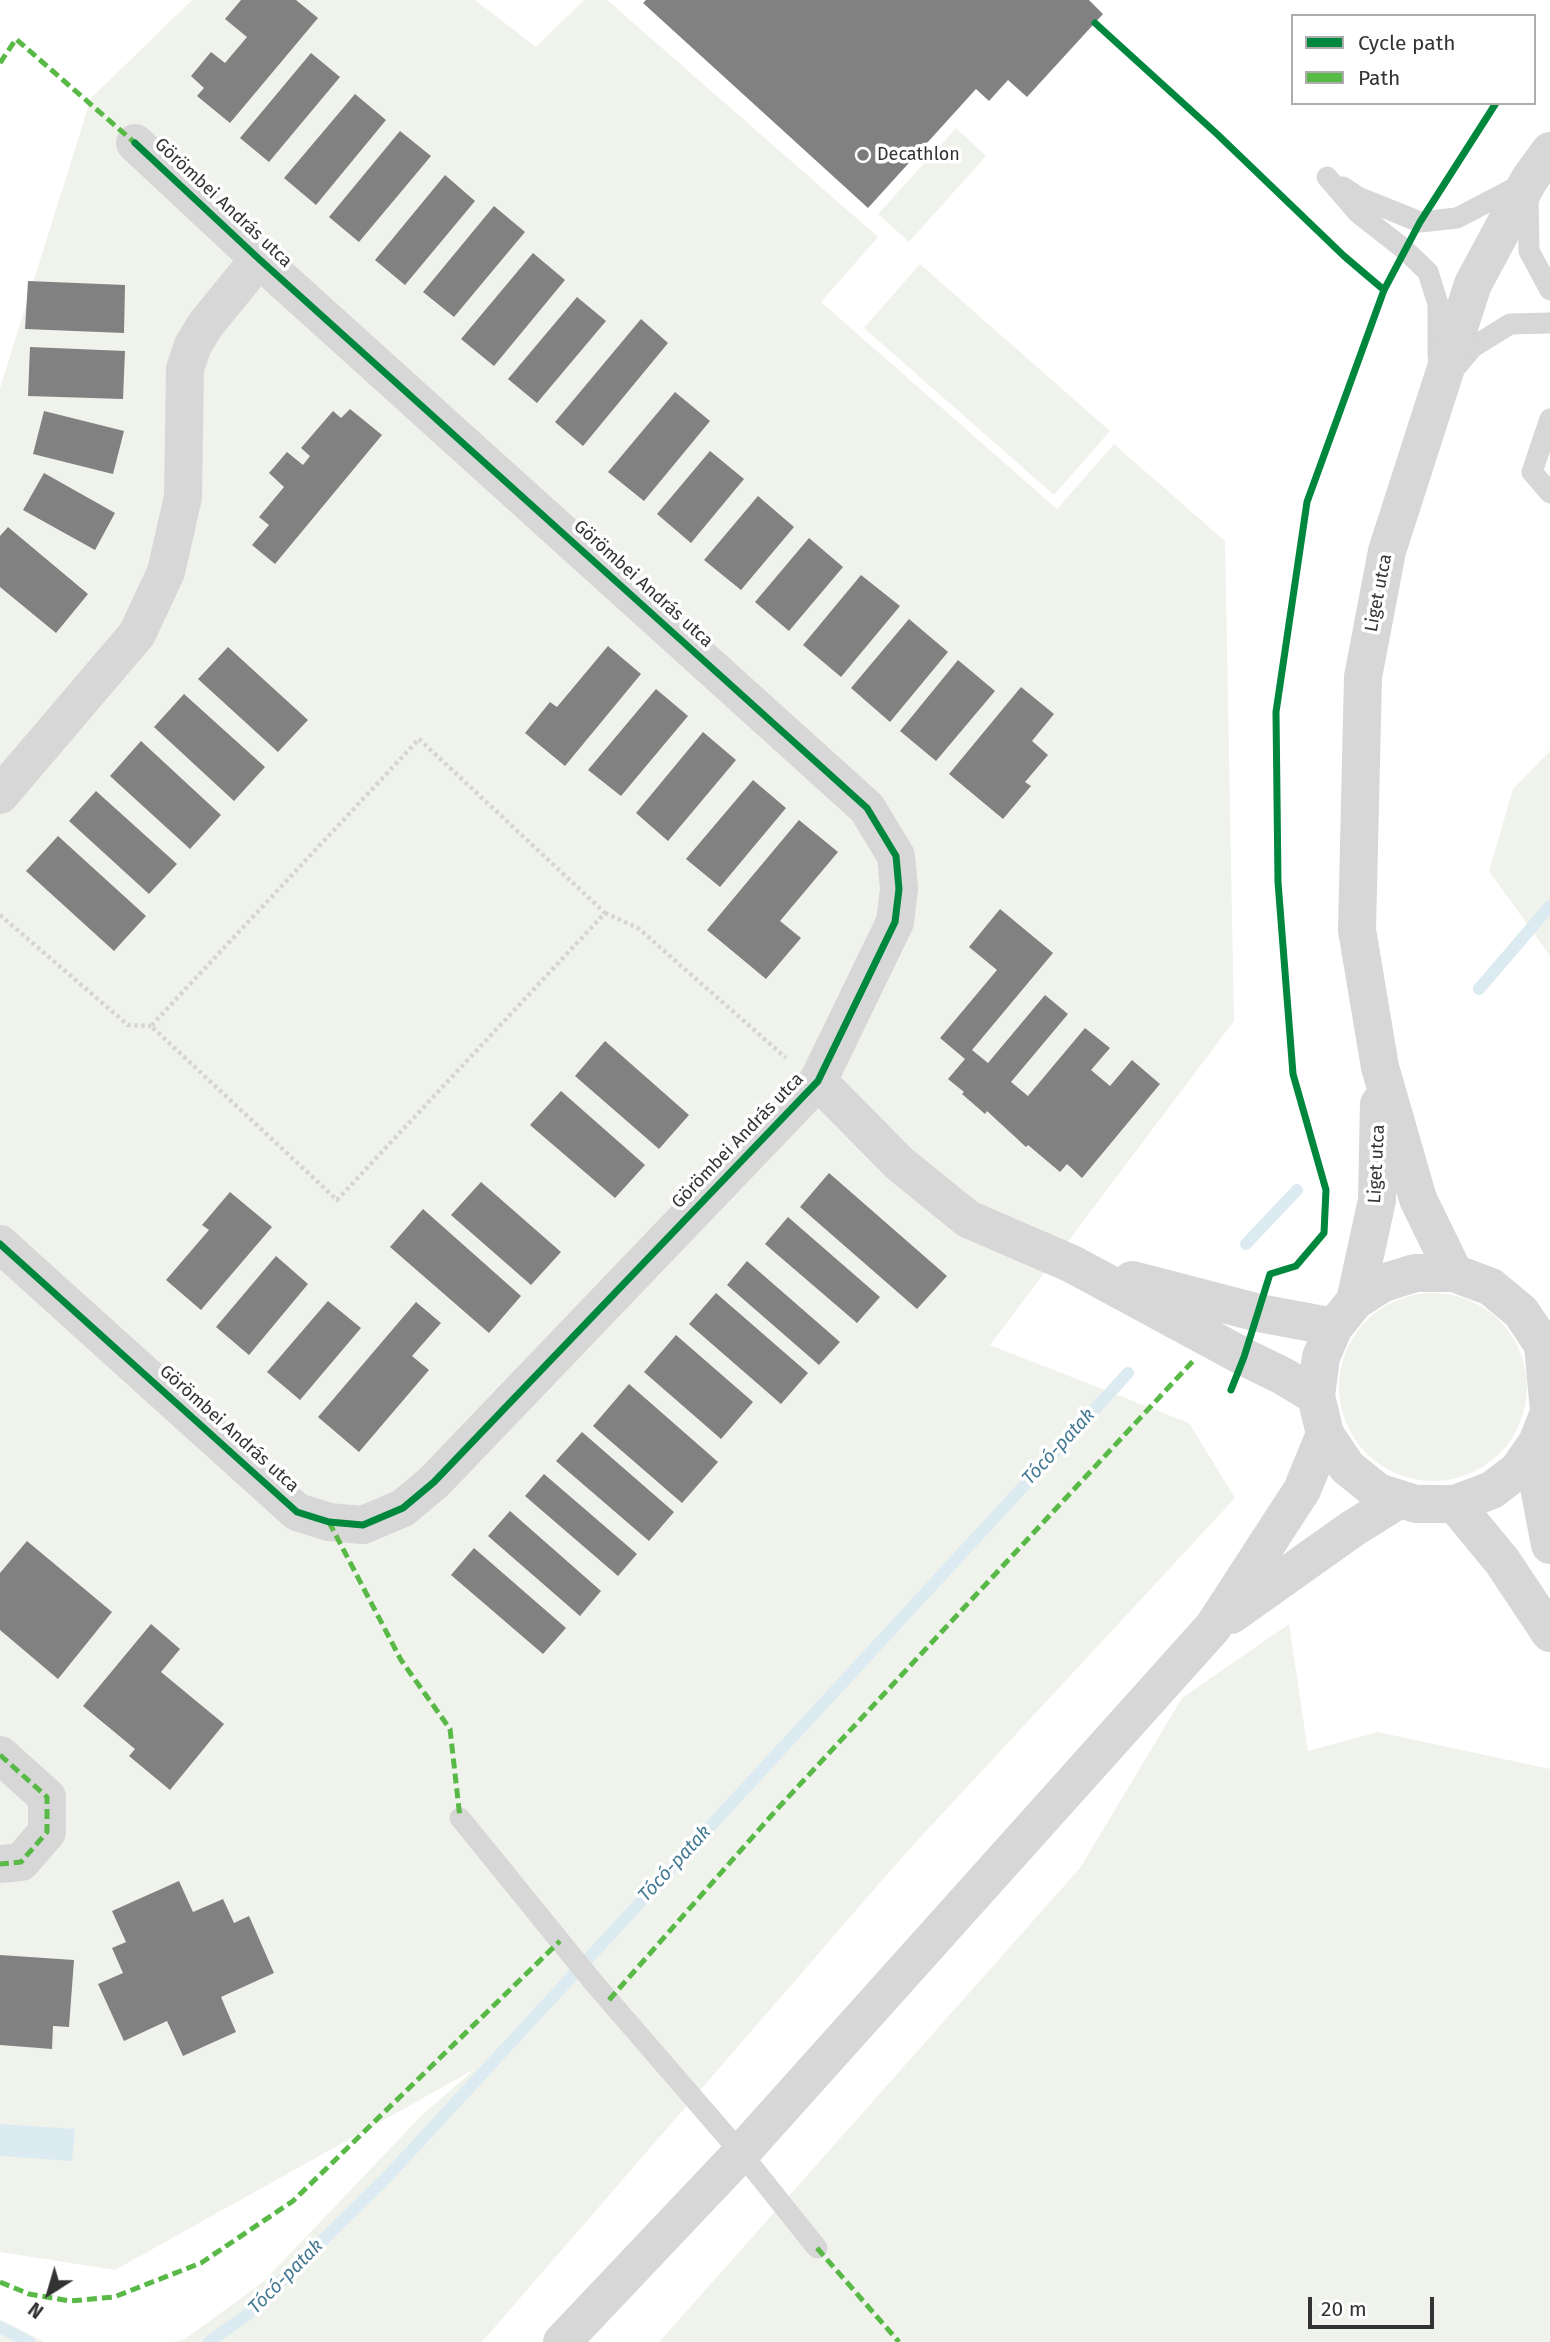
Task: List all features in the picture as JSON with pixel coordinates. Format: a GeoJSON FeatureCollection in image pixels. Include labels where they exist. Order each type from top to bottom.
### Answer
{"type":"FeatureCollection","features":[{"type":"Feature","properties":{"kind":"street","name":"Görömbei András utca"},"geometry":{"type":"LineString","coordinates":[[0,1244],[297,1512],[329,1522],[363,1525],[403,1507],[434,1482],[818,1081],[895,922],[899,889],[896,856],[867,808],[259,259],[135,143]]}},
{"type":"Feature","properties":{"kind":"street","name":"Liget utca"},"geometry":{"type":"LineString","coordinates":[[1454,1273],[1418,1199],[1380,1066],[1357,930],[1363,677],[1387,551],[1473,284],[1540,165]]}},
{"type":"Feature","properties":{"kind":"street","name":"Görömbei András utca"},"geometry":{"type":"LineString","coordinates":[[0,796],[137,634],[166,572],[183,497],[185,369],[193,345],[206,324],[259,259]]}},
{"type":"Feature","properties":{"kind":"street","name":"Liget utca"},"geometry":{"type":"LineString","coordinates":[[1345,1314],[1377,1200],[1380,1066]]}},
{"type":"Feature","properties":{"kind":"street","name":"Görömbei András utca"},"geometry":{"type":"LineString","coordinates":[[818,1081],[901,1164],[968,1219],[1072,1264],[1316,1396]]}},
{"type":"Feature","properties":{"kind":"street","name":"Görömbei András utca"},"geometry":{"type":"LineString","coordinates":[[1072,1264],[1259,1313],[1345,1314]]}},
{"type":"Feature","properties":{"kind":"street"},"geometry":{"type":"LineString","coordinates":[[1545,1421],[1518,1470],[1492,1490],[1455,1504],[1416,1504],[1378,1492],[1347,1467],[1325,1434],[1316,1396],[1321,1357],[1345,1314],[1383,1283],[1415,1273],[1454,1273],[1491,1287],[1536,1311],[1542,1345],[1545,1421],[1539,1487],[1550,1545]]}},
{"type":"Feature","properties":{"kind":"street"},"geometry":{"type":"LineString","coordinates":[[562,2342],[741,2153],[1213,1627],[1303,1490],[1325,1434]]}},
{"type":"Feature","properties":{"kind":"street"},"geometry":{"type":"LineString","coordinates":[[1213,1627],[1352,1529],[1400,1499]]}},
{"type":"Feature","properties":{"kind":"street"},"geometry":{"type":"LineString","coordinates":[[1455,1504],[1502,1561],[1550,1633]]}},
{"type":"Feature","properties":{"kind":"street"},"geometry":{"type":"LineString","coordinates":[[0,1755],[47,1797],[47,1832],[21,1862],[0,1864]]}},
{"type":"Feature","properties":{"kind":"lane"},"geometry":{"type":"LineString","coordinates":[[1540,165],[1527,212],[1529,251],[1550,290]]}},
{"type":"Feature","properties":{"kind":"lane"},"geometry":{"type":"LineString","coordinates":[[1438,390],[1438,304],[1428,272],[1404,249],[1358,213],[1327,177],[1358,197],[1420,222],[1457,218],[1540,165]]}},
{"type":"Feature","properties":{"kind":"lane"},"geometry":{"type":"LineString","coordinates":[[1438,390],[1473,347],[1510,324],[1550,323]]}},
{"type":"Feature","properties":{"kind":"lane"},"geometry":{"type":"LineString","coordinates":[[1550,419],[1532,472],[1550,493]]}},
{"type":"Feature","properties":{"kind":"lane"},"geometry":{"type":"LineString","coordinates":[[460,1818],[594,1983],[741,2153],[817,2248]]}},
{"type":"Feature","properties":{"kind":"path"},"geometry":{"type":"LineString","coordinates":[[151,1026],[419,739],[605,913],[638,928],[796,1067],[818,1081]]}},
{"type":"Feature","properties":{"kind":"path"},"geometry":{"type":"LineString","coordinates":[[0,915],[128,1025],[151,1026],[337,1200],[605,913]]}},
{"type":"Feature","properties":{"kind":"shaded area"},"geometry":{"type":"Polygon","coordinates":[[[192,0],[475,0],[536,47],[584,0],[607,0],[878,237],[821,302],[1057,509],[1114,444],[1225,541],[1234,1021],[990,1345],[1189,1423],[1235,1498],[904,1855],[482,2342],[172,2342],[185,2339],[263,2282],[422,2115],[475,2069],[115,2270],[0,2252],[0,388],[91,98],[192,0]]]}},
{"type":"Feature","properties":{"kind":"shaded area"},"geometry":{"type":"Polygon","coordinates":[[[956,128],[986,156],[909,242],[878,214],[956,128]]]}},
{"type":"Feature","properties":{"kind":"shaded area"},"geometry":{"type":"Polygon","coordinates":[[[920,264],[1110,431],[1054,495],[864,328],[920,264]]]}},
{"type":"Feature","properties":{"kind":"shaded area"},"geometry":{"type":"Polygon","coordinates":[[[1550,751],[1550,956],[1489,871],[1513,789],[1550,751]]]}},
{"type":"Feature","properties":{"kind":"shaded area"},"geometry":{"type":"Polygon","coordinates":[[[1433,1293],[1451,1294],[1469,1300],[1500,1320],[1520,1351],[1526,1369],[1526,1405],[1520,1423],[1500,1454],[1469,1474],[1451,1480],[1433,1481],[1415,1480],[1397,1474],[1366,1454],[1346,1423],[1340,1405],[1339,1387],[1340,1369],[1346,1351],[1366,1320],[1397,1300],[1415,1294],[1433,1293]]]}},
{"type":"Feature","properties":{"kind":"shaded area"},"geometry":{"type":"Polygon","coordinates":[[[1289,1624],[1308,1751],[1378,1732],[1550,1769],[1550,2342],[659,2342],[1080,1868],[1182,1698],[1289,1624]]]}},
{"type":"Feature","properties":{"kind":"shaded area"},"geometry":{"type":"Polygon","coordinates":[[[0,2124],[75,2129],[72,2161],[0,2156],[0,2124]]]}},
{"type":"Feature","properties":{"kind":"shaded area"},"geometry":{"type":"Polygon","coordinates":[[[0,2319],[44,2342],[0,2342],[0,2319]]]}},
{"type":"Feature","properties":{"kind":"building"},"geometry":{"type":"Polygon","coordinates":[[[241,0],[296,0],[318,18],[230,123],[197,96],[204,88],[191,76],[211,52],[225,63],[247,37],[225,19],[241,0]]]}},
{"type":"Feature","properties":{"kind":"building","name":"Decathlon"},"geometry":{"type":"Polygon","coordinates":[[[646,0],[1089,0],[1103,14],[1027,97],[1008,80],[989,101],[976,89],[868,208],[643,3],[646,0]]]}},
{"type":"Feature","properties":{"kind":"building"},"geometry":{"type":"Polygon","coordinates":[[[311,53],[340,77],[269,162],[240,138],[311,53]]]}},
{"type":"Feature","properties":{"kind":"building"},"geometry":{"type":"Polygon","coordinates":[[[355,94],[386,120],[316,205],[284,178],[355,94]]]}},
{"type":"Feature","properties":{"kind":"building"},"geometry":{"type":"Polygon","coordinates":[[[400,131],[431,156],[359,242],[329,217],[400,131]]]}},
{"type":"Feature","properties":{"kind":"building"},"geometry":{"type":"Polygon","coordinates":[[[445,175],[475,201],[405,285],[375,260],[445,175]]]}},
{"type":"Feature","properties":{"kind":"building"},"geometry":{"type":"Polygon","coordinates":[[[494,206],[525,232],[454,317],[423,292],[494,206]]]}},
{"type":"Feature","properties":{"kind":"building"},"geometry":{"type":"Polygon","coordinates":[[[533,253],[565,280],[494,366],[461,339],[533,253]]]}},
{"type":"Feature","properties":{"kind":"building"},"geometry":{"type":"Polygon","coordinates":[[[28,281],[125,285],[124,333],[25,329],[28,281]]]}},
{"type":"Feature","properties":{"kind":"building"},"geometry":{"type":"Polygon","coordinates":[[[577,297],[606,321],[537,403],[508,379],[577,297]]]}},
{"type":"Feature","properties":{"kind":"building"},"geometry":{"type":"Polygon","coordinates":[[[641,319],[668,343],[583,446],[555,422],[641,319]]]}},
{"type":"Feature","properties":{"kind":"building"},"geometry":{"type":"Polygon","coordinates":[[[30,347],[125,351],[123,399],[28,396],[30,347]]]}},
{"type":"Feature","properties":{"kind":"building"},"geometry":{"type":"Polygon","coordinates":[[[675,392],[710,421],[644,501],[608,472],[675,392]]]}},
{"type":"Feature","properties":{"kind":"building"},"geometry":{"type":"Polygon","coordinates":[[[350,409],[382,435],[275,564],[252,545],[269,525],[259,517],[284,487],[269,473],[287,452],[303,465],[310,456],[301,448],[333,411],[341,418],[350,409]]]}},
{"type":"Feature","properties":{"kind":"building"},"geometry":{"type":"Polygon","coordinates":[[[44,411],[124,431],[113,474],[33,454],[44,411]]]}},
{"type":"Feature","properties":{"kind":"building"},"geometry":{"type":"Polygon","coordinates":[[[710,451],[744,479],[691,543],[657,514],[710,451]]]}},
{"type":"Feature","properties":{"kind":"building"},"geometry":{"type":"Polygon","coordinates":[[[44,473],[115,513],[95,550],[23,510],[44,473]]]}},
{"type":"Feature","properties":{"kind":"building"},"geometry":{"type":"Polygon","coordinates":[[[758,496],[794,527],[741,590],[704,560],[758,496]]]}},
{"type":"Feature","properties":{"kind":"building"},"geometry":{"type":"Polygon","coordinates":[[[8,527],[88,594],[56,633],[0,587],[0,536],[8,527]]]}},
{"type":"Feature","properties":{"kind":"building"},"geometry":{"type":"Polygon","coordinates":[[[809,538],[843,567],[789,631],[755,602],[809,538]]]}},
{"type":"Feature","properties":{"kind":"building"},"geometry":{"type":"Polygon","coordinates":[[[861,575],[900,606],[841,677],[803,645],[861,575]]]}},
{"type":"Feature","properties":{"kind":"building"},"geometry":{"type":"Polygon","coordinates":[[[909,619],[948,652],[890,722],[851,688],[909,619]]]}},
{"type":"Feature","properties":{"kind":"building"},"geometry":{"type":"Polygon","coordinates":[[[608,646],[641,674],[565,766],[525,733],[550,702],[557,707],[608,646]]]}},
{"type":"Feature","properties":{"kind":"building"},"geometry":{"type":"Polygon","coordinates":[[[228,647],[308,720],[278,752],[198,679],[228,647]]]}},
{"type":"Feature","properties":{"kind":"building"},"geometry":{"type":"Polygon","coordinates":[[[958,660],[995,691],[936,761],[900,731],[958,660]]]}},
{"type":"Feature","properties":{"kind":"building"},"geometry":{"type":"Polygon","coordinates":[[[1021,687],[1054,714],[1032,741],[1048,755],[1025,782],[1031,786],[1003,819],[949,774],[1021,687]]]}},
{"type":"Feature","properties":{"kind":"building"},"geometry":{"type":"Polygon","coordinates":[[[656,689],[688,716],[621,796],[588,770],[656,689]]]}},
{"type":"Feature","properties":{"kind":"building"},"geometry":{"type":"Polygon","coordinates":[[[184,694],[265,767],[234,801],[154,727],[184,694]]]}},
{"type":"Feature","properties":{"kind":"building"},"geometry":{"type":"Polygon","coordinates":[[[703,732],[736,760],[668,841],[636,813],[703,732]]]}},
{"type":"Feature","properties":{"kind":"building"},"geometry":{"type":"Polygon","coordinates":[[[141,741],[221,815],[190,849],[110,776],[141,741]]]}},
{"type":"Feature","properties":{"kind":"building"},"geometry":{"type":"Polygon","coordinates":[[[753,780],[786,808],[720,887],[686,859],[753,780]]]}},
{"type":"Feature","properties":{"kind":"building"},"geometry":{"type":"Polygon","coordinates":[[[96,791],[177,864],[149,894],[69,821],[96,791]]]}},
{"type":"Feature","properties":{"kind":"building"},"geometry":{"type":"Polygon","coordinates":[[[799,820],[838,852],[780,921],[801,938],[766,979],[707,930],[799,820]]]}},
{"type":"Feature","properties":{"kind":"building"},"geometry":{"type":"Polygon","coordinates":[[[58,836],[146,916],[114,951],[26,871],[58,836]]]}},
{"type":"Feature","properties":{"kind":"building"},"geometry":{"type":"Polygon","coordinates":[[[1000,909],[1053,953],[972,1050],[988,1063],[1045,995],[1068,1014],[1011,1082],[1028,1096],[1085,1028],[1110,1048],[1091,1070],[1110,1086],[1132,1060],[1160,1084],[1082,1178],[1067,1164],[1060,1172],[1028,1145],[1026,1147],[987,1111],[985,1114],[962,1094],[964,1092],[948,1079],[965,1059],[940,1038],[997,970],[969,947],[1000,909]]]}},
{"type":"Feature","properties":{"kind":"building"},"geometry":{"type":"Polygon","coordinates":[[[605,1041],[689,1115],[659,1149],[575,1076],[605,1041]]]}},
{"type":"Feature","properties":{"kind":"building"},"geometry":{"type":"Polygon","coordinates":[[[561,1091],[645,1165],[615,1198],[530,1125],[561,1091]]]}},
{"type":"Feature","properties":{"kind":"building"},"geometry":{"type":"Polygon","coordinates":[[[829,1173],[947,1276],[917,1309],[800,1207],[829,1173]]]}},
{"type":"Feature","properties":{"kind":"building"},"geometry":{"type":"Polygon","coordinates":[[[481,1182],[561,1252],[531,1285],[451,1215],[481,1182]]]}},
{"type":"Feature","properties":{"kind":"building"},"geometry":{"type":"Polygon","coordinates":[[[230,1192],[272,1227],[201,1310],[166,1280],[209,1230],[202,1225],[230,1192]]]}},
{"type":"Feature","properties":{"kind":"building"},"geometry":{"type":"Polygon","coordinates":[[[423,1209],[521,1296],[489,1333],[390,1247],[423,1209]]]}},
{"type":"Feature","properties":{"kind":"building"},"geometry":{"type":"Polygon","coordinates":[[[788,1217],[880,1297],[857,1323],[765,1244],[788,1217]]]}},
{"type":"Feature","properties":{"kind":"building"},"geometry":{"type":"Polygon","coordinates":[[[276,1256],[308,1284],[249,1355],[216,1327],[276,1256]]]}},
{"type":"Feature","properties":{"kind":"building"},"geometry":{"type":"Polygon","coordinates":[[[747,1261],[840,1342],[819,1365],[727,1285],[747,1261]]]}},
{"type":"Feature","properties":{"kind":"building"},"geometry":{"type":"Polygon","coordinates":[[[716,1293],[808,1373],[781,1404],[689,1324],[716,1293]]]}},
{"type":"Feature","properties":{"kind":"building"},"geometry":{"type":"Polygon","coordinates":[[[328,1301],[361,1328],[300,1400],[267,1372],[328,1301]]]}},
{"type":"Feature","properties":{"kind":"building"},"geometry":{"type":"Polygon","coordinates":[[[416,1302],[441,1323],[412,1356],[429,1370],[359,1452],[318,1417],[416,1302]]]}},
{"type":"Feature","properties":{"kind":"building"},"geometry":{"type":"Polygon","coordinates":[[[676,1335],[753,1402],[721,1439],[644,1372],[676,1335]]]}},
{"type":"Feature","properties":{"kind":"building"},"geometry":{"type":"Polygon","coordinates":[[[629,1384],[718,1462],[682,1503],[593,1426],[629,1384]]]}},
{"type":"Feature","properties":{"kind":"building"},"geometry":{"type":"Polygon","coordinates":[[[582,1432],[674,1512],[649,1541],[556,1461],[582,1432]]]}},
{"type":"Feature","properties":{"kind":"building"},"geometry":{"type":"Polygon","coordinates":[[[544,1474],[637,1554],[618,1576],[525,1496],[544,1474]]]}},
{"type":"Feature","properties":{"kind":"building"},"geometry":{"type":"Polygon","coordinates":[[[510,1511],[601,1591],[580,1616],[488,1536],[510,1511]]]}},
{"type":"Feature","properties":{"kind":"building"},"geometry":{"type":"Polygon","coordinates":[[[27,1541],[112,1612],[58,1679],[0,1630],[0,1573],[27,1541]]]}},
{"type":"Feature","properties":{"kind":"building"},"geometry":{"type":"Polygon","coordinates":[[[474,1548],[566,1628],[543,1654],[451,1575],[474,1548]]]}},
{"type":"Feature","properties":{"kind":"building"},"geometry":{"type":"Polygon","coordinates":[[[151,1624],[180,1649],[161,1672],[224,1724],[170,1790],[129,1756],[135,1749],[83,1706],[151,1624]]]}},
{"type":"Feature","properties":{"kind":"building"},"geometry":{"type":"Polygon","coordinates":[[[179,1881],[193,1912],[223,1899],[234,1923],[249,1916],[274,1973],[221,1997],[236,2032],[183,2056],[167,2021],[124,2041],[98,1984],[123,1973],[112,1948],[126,1942],[112,1911],[179,1881]]]}},
{"type":"Feature","properties":{"kind":"building"},"geometry":{"type":"Polygon","coordinates":[[[0,1955],[74,1960],[69,2027],[53,2026],[52,2049],[0,2045],[0,1955]]]}},
{"type":"Feature","properties":{"kind":"waterway","name":"Tócó-patak"},"geometry":{"type":"LineString","coordinates":[[1479,989],[1550,906]]}},
{"type":"Feature","properties":{"kind":"waterway","name":"Tócó-patak"},"geometry":{"type":"LineString","coordinates":[[1246,1244],[1297,1190]]}},
{"type":"Feature","properties":{"kind":"waterway","name":"Tócó-patak"},"geometry":{"type":"LineString","coordinates":[[209,2342],[247,2315],[387,2177],[1128,1373]]}},
{"type":"Feature","properties":{"kind":"waterway","name":"Tócó-patak"},"geometry":{"type":"LineString","coordinates":[[0,2327],[29,2342]]}},
{"type":"Feature","properties":{"kind":"marked path"},"geometry":{"type":"LineString","coordinates":[[0,63],[16,39],[135,143]]}},
{"type":"Feature","properties":{"kind":"marked path"},"geometry":{"type":"LineString","coordinates":[[609,2000],[779,1807],[1194,1360]]}},
{"type":"Feature","properties":{"kind":"marked path"},"geometry":{"type":"LineString","coordinates":[[329,1522],[401,1660],[450,1729],[460,1818]]}},
{"type":"Feature","properties":{"kind":"marked path"},"geometry":{"type":"LineString","coordinates":[[0,1755],[47,1797],[47,1832],[21,1862],[0,1864]]}},
{"type":"Feature","properties":{"kind":"marked path"},"geometry":{"type":"LineString","coordinates":[[0,2282],[29,2294],[70,2301],[114,2297],[201,2263],[293,2201],[560,1941]]}},
{"type":"Feature","properties":{"kind":"marked path"},"geometry":{"type":"LineString","coordinates":[[817,2248],[899,2342]]}},
{"type":"Feature","properties":{"kind":"cycle path"},"geometry":{"type":"LineString","coordinates":[[1095,23],[1217,134],[1344,256],[1384,290]]}},
{"type":"Feature","properties":{"kind":"cycle path"},"geometry":{"type":"LineString","coordinates":[[1231,1390],[1270,1274],[1296,1266],[1324,1233],[1326,1190],[1293,1074],[1278,882],[1276,712],[1307,502],[1384,290],[1420,222],[1495,105]]}},
{"type":"Feature","properties":{"kind":"cycle path"},"geometry":{"type":"LineString","coordinates":[[0,1244],[297,1512],[329,1522],[363,1525],[403,1508],[434,1482],[818,1081],[895,922],[899,889],[896,856],[867,808],[259,259],[135,143]]}},
{"type":"Feature","properties":{"kind":"place","name":"Decathlon"},"geometry":{"type":"Point","coordinates":[863,155]}}]}
